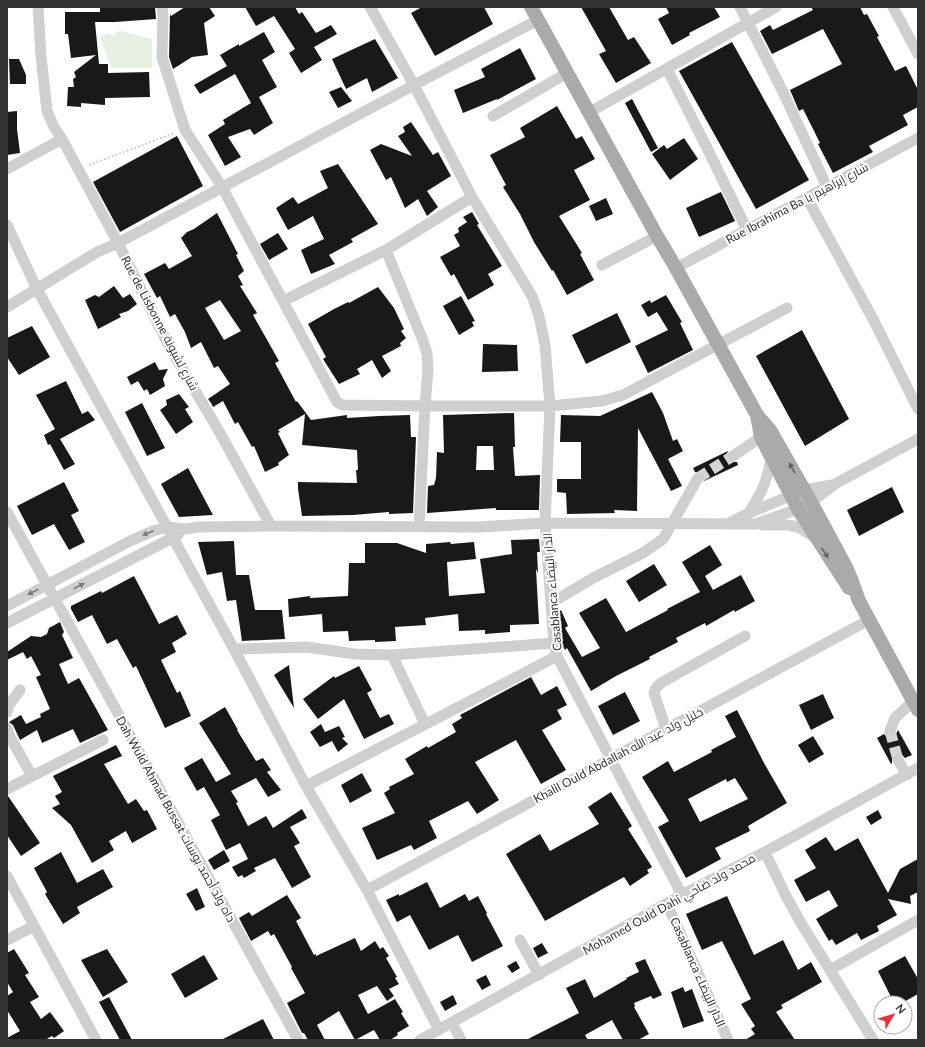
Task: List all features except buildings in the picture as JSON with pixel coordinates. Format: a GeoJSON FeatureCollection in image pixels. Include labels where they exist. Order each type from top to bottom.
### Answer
{"type":"FeatureCollection","features":[{"type":"Feature","properties":{"kind":"main road"},"geometry":{"type":"LineString","coordinates":[[531,7],[588,113],[757,415],[770,430],[811,502],[846,566],[859,601],[916,706]]}},
{"type":"Feature","properties":{"kind":"main road"},"geometry":{"type":"LineString","coordinates":[[757,415],[761,437],[798,509],[839,575],[859,601]]}},
{"type":"Feature","properties":{"kind":"street","name":"Rue de Lisbonne شارع لشبونة"},"geometry":{"type":"LineString","coordinates":[[38,7],[41,56],[47,111],[54,127],[62,139],[118,243],[170,348],[220,433],[271,526]]}},
{"type":"Feature","properties":{"kind":"street"},"geometry":{"type":"LineString","coordinates":[[162,7],[162,57],[185,130],[222,187],[336,402],[342,405],[550,406],[602,401],[623,395],[719,346],[787,308]]}},
{"type":"Feature","properties":{"kind":"street","name":"Casablanca الدار البيضاء"},"geometry":{"type":"LineString","coordinates":[[370,7],[414,85],[472,197],[532,296],[539,316],[545,345],[550,406],[545,523],[554,643],[557,656],[682,895]]}},
{"type":"Feature","properties":{"kind":"street"},"geometry":{"type":"LineString","coordinates":[[740,7],[783,92],[827,187]]}},
{"type":"Feature","properties":{"kind":"street"},"geometry":{"type":"LineString","coordinates":[[588,113],[776,7]]}},
{"type":"Feature","properties":{"kind":"street"},"geometry":{"type":"LineString","coordinates":[[893,7],[918,54]]}},
{"type":"Feature","properties":{"kind":"street"},"geometry":{"type":"LineString","coordinates":[[7,307],[97,252],[118,243],[538,20]]}},
{"type":"Feature","properties":{"kind":"street"},"geometry":{"type":"LineString","coordinates":[[666,69],[747,230]]}},
{"type":"Feature","properties":{"kind":"street"},"geometry":{"type":"LineString","coordinates":[[493,116],[567,72]]}},
{"type":"Feature","properties":{"kind":"street"},"geometry":{"type":"LineString","coordinates":[[7,169],[62,139]]}},
{"type":"Feature","properties":{"kind":"street","name":"Rue Ibrahima Ba شارع إبراهيم با"},"geometry":{"type":"LineString","coordinates":[[676,268],[918,139]]}},
{"type":"Feature","properties":{"kind":"street"},"geometry":{"type":"LineString","coordinates":[[283,301],[386,250],[472,197]]}},
{"type":"Feature","properties":{"kind":"street"},"geometry":{"type":"LineString","coordinates":[[806,198],[873,319],[918,409]]}},
{"type":"Feature","properties":{"kind":"street"},"geometry":{"type":"LineString","coordinates":[[7,225],[37,289],[234,649],[306,786],[367,890],[440,1030]]}},
{"type":"Feature","properties":{"kind":"street"},"geometry":{"type":"LineString","coordinates":[[602,265],[657,236]]}},
{"type":"Feature","properties":{"kind":"street"},"geometry":{"type":"LineString","coordinates":[[386,250],[427,353],[428,369],[419,526]]}},
{"type":"Feature","properties":{"kind":"street"},"geometry":{"type":"LineString","coordinates":[[734,456],[761,437]]}},
{"type":"Feature","properties":{"kind":"street"},"geometry":{"type":"LineString","coordinates":[[755,524],[798,509],[811,502],[835,484],[918,439]]}},
{"type":"Feature","properties":{"kind":"street"},"geometry":{"type":"LineString","coordinates":[[749,513],[763,490],[768,477],[771,458]]}},
{"type":"Feature","properties":{"kind":"street"},"geometry":{"type":"LineString","coordinates":[[551,603],[595,577],[643,553],[663,539],[698,478]]}},
{"type":"Feature","properties":{"kind":"street"},"geometry":{"type":"LineString","coordinates":[[728,524],[749,513],[804,490],[835,484]]}},
{"type":"Feature","properties":{"kind":"street","name":"Dah Wuld Ahmad Bussat داه ولد أحمد بوسات"},"geometry":{"type":"LineString","coordinates":[[7,512],[298,1040]]}},
{"type":"Feature","properties":{"kind":"street"},"geometry":{"type":"LineString","coordinates":[[7,606],[130,541],[152,531],[167,527],[186,529],[198,527],[271,526],[479,527],[545,523],[755,524],[788,525],[798,527],[815,538]]}},
{"type":"Feature","properties":{"kind":"street"},"geometry":{"type":"LineString","coordinates":[[7,622],[173,538],[186,529]]}},
{"type":"Feature","properties":{"kind":"street","name":"Khalil Ould Abdallah خليل ولد عبد الله"},"geometry":{"type":"LineString","coordinates":[[367,890],[869,620]]}},
{"type":"Feature","properties":{"kind":"street"},"geometry":{"type":"LineString","coordinates":[[666,730],[654,693],[656,688],[661,683],[745,636]]}},
{"type":"Feature","properties":{"kind":"street"},"geometry":{"type":"LineString","coordinates":[[234,649],[306,647],[355,654],[392,655],[554,643]]}},
{"type":"Feature","properties":{"kind":"street"},"geometry":{"type":"LineString","coordinates":[[392,655],[425,724]]}},
{"type":"Feature","properties":{"kind":"street"},"geometry":{"type":"LineString","coordinates":[[306,786],[557,656]]}},
{"type":"Feature","properties":{"kind":"street"},"geometry":{"type":"LineString","coordinates":[[7,712],[8,705],[20,690]]}},
{"type":"Feature","properties":{"kind":"street"},"geometry":{"type":"LineString","coordinates":[[890,731],[895,718],[916,706]]}},
{"type":"Feature","properties":{"kind":"street"},"geometry":{"type":"LineString","coordinates":[[7,728],[10,737],[32,776]]}},
{"type":"Feature","properties":{"kind":"street"},"geometry":{"type":"LineString","coordinates":[[7,789],[103,740]]}},
{"type":"Feature","properties":{"kind":"street"},"geometry":{"type":"LineString","coordinates":[[898,760],[907,775]]}},
{"type":"Feature","properties":{"kind":"street","name":"Mohamed Ould Dahi محمد ولد ضاحي"},"geometry":{"type":"LineString","coordinates":[[420,1040],[682,895],[765,852],[918,768]]}},
{"type":"Feature","properties":{"kind":"street"},"geometry":{"type":"LineString","coordinates":[[765,852],[786,896],[872,1040]]}},
{"type":"Feature","properties":{"kind":"street"},"geometry":{"type":"LineString","coordinates":[[7,876],[96,1040]]}},
{"type":"Feature","properties":{"kind":"street","name":"Casablanca الدار البيضاء"},"geometry":{"type":"LineString","coordinates":[[667,904],[728,1040]]}},
{"type":"Feature","properties":{"kind":"street"},"geometry":{"type":"LineString","coordinates":[[830,970],[918,920]]}},
{"type":"Feature","properties":{"kind":"street"},"geometry":{"type":"LineString","coordinates":[[7,940],[34,926]]}},
{"type":"Feature","properties":{"kind":"street"},"geometry":{"type":"LineString","coordinates":[[520,940],[539,975]]}},
{"type":"Feature","properties":{"kind":"street"},"geometry":{"type":"LineString","coordinates":[[452,1023],[461,1040]]}},
{"type":"Feature","properties":{"kind":"path"},"geometry":{"type":"LineString","coordinates":[[78,169],[185,130]]}},
{"type":"Feature","properties":{"kind":"green space"},"geometry":{"type":"Polygon","coordinates":[[[119,31],[152,39],[152,68],[111,68],[100,36],[109,33],[113,36],[119,31]]]}},
{"type":"Feature","properties":{"kind":"tunnel"},"geometry":{"type":"LineString","coordinates":[[698,478],[733,456]]}},
{"type":"Feature","properties":{"kind":"tunnel"},"geometry":{"type":"LineString","coordinates":[[890,731],[898,760]]}}]}
